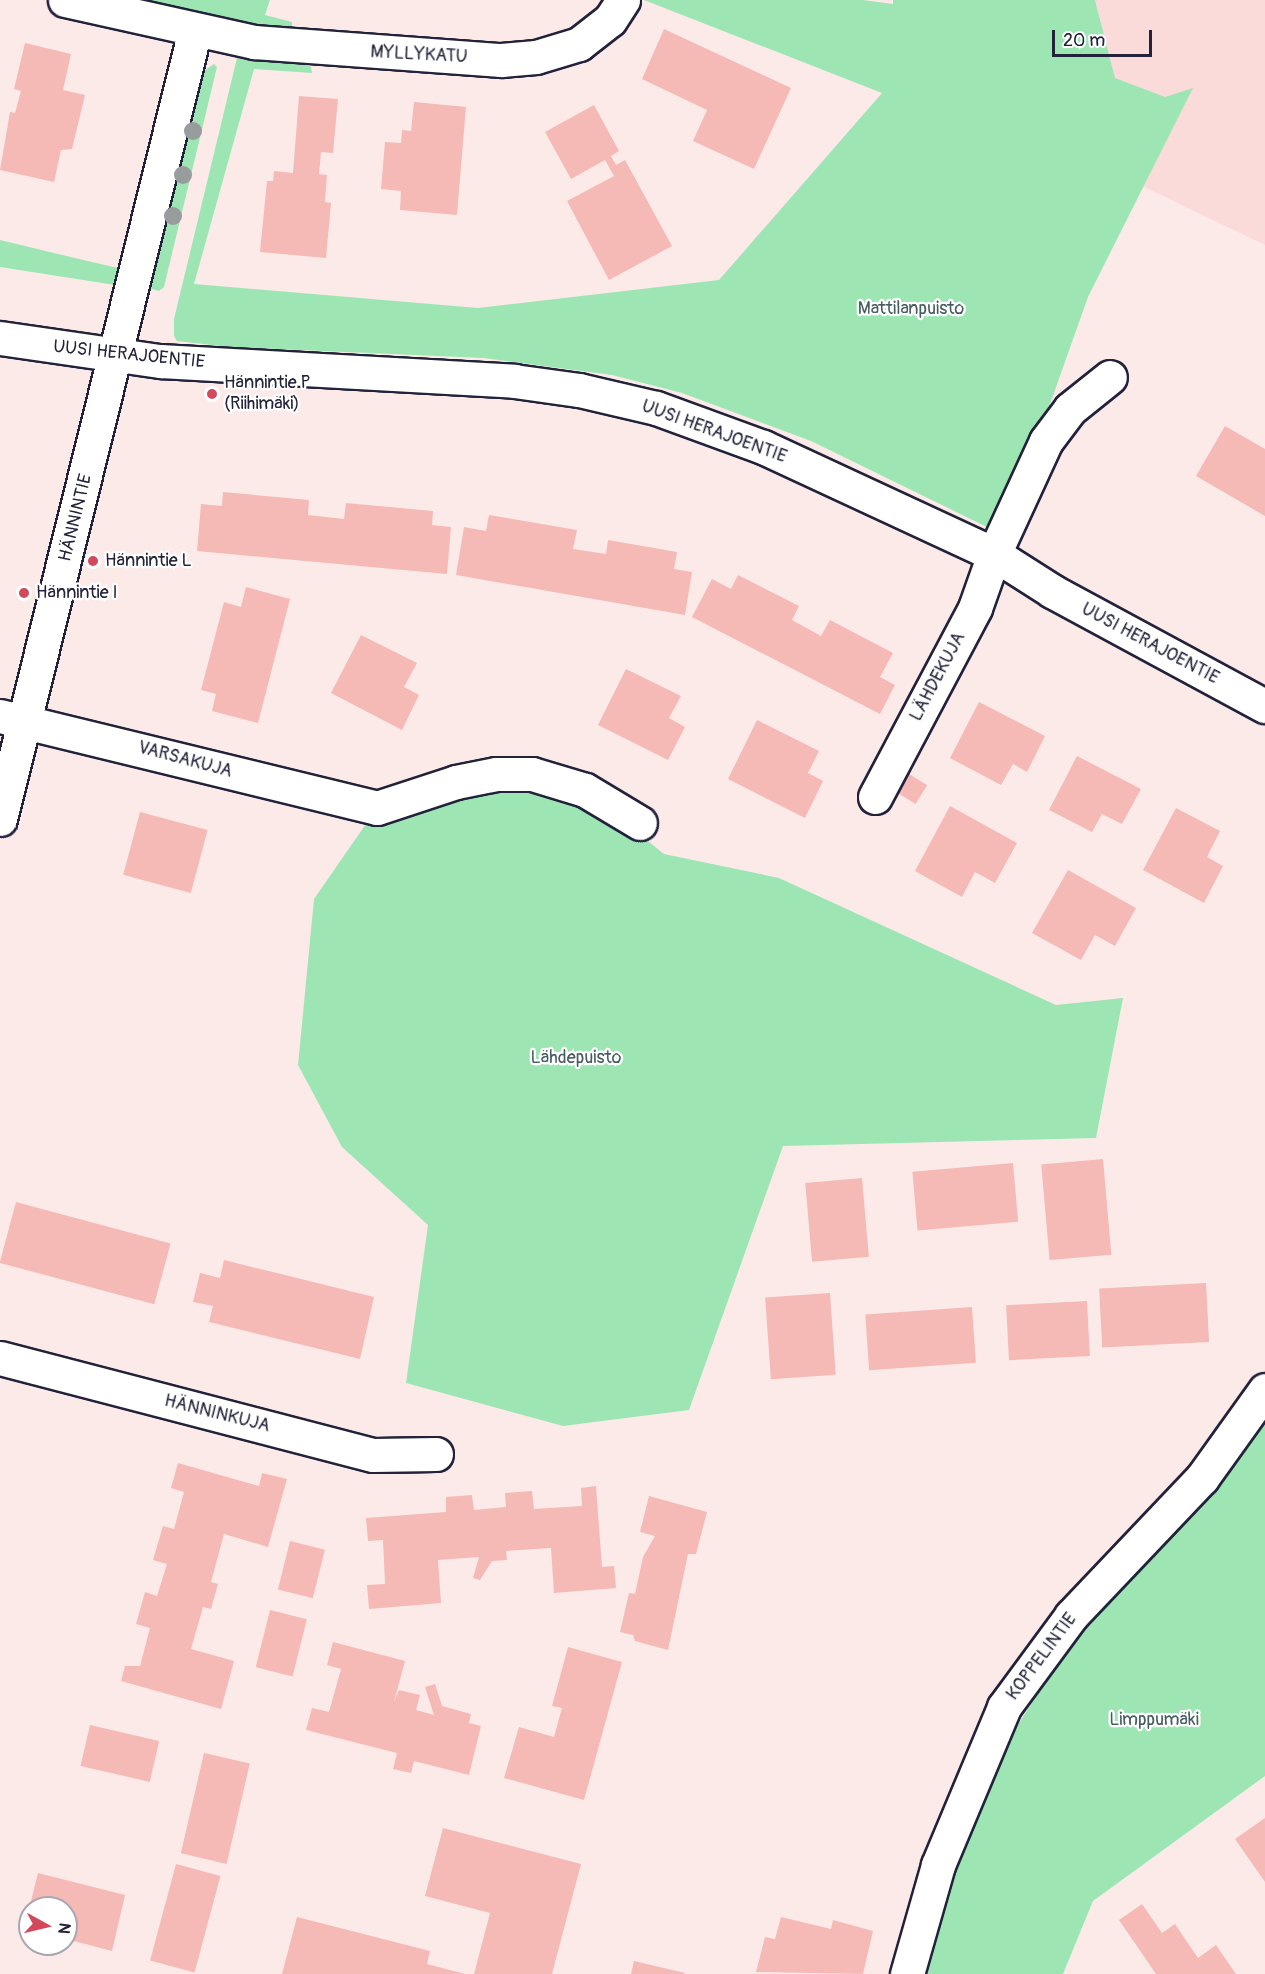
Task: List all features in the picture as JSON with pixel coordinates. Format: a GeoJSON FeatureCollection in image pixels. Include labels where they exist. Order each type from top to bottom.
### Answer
{"type":"FeatureCollection","features":[{"type":"Feature","properties":{"kind":"street","name":"MYLLYKATU"},"geometry":{"type":"LineString","coordinates":[[65,0],[195,30],[291,47],[501,60],[557,53],[597,34],[623,0]]}},
{"type":"Feature","properties":{"kind":"street"},"geometry":{"type":"LineString","coordinates":[[117,356],[195,30]]}},
{"type":"Feature","properties":{"kind":"street","name":"UUSI HERAJOENTIE"},"geometry":{"type":"LineString","coordinates":[[0,338],[117,356],[439,375],[579,390],[656,408],[752,443],[993,554],[1052,591],[1265,706]]}},
{"type":"Feature","properties":{"kind":"street","name":"HÄNNINTIE"},"geometry":{"type":"LineString","coordinates":[[0,819],[13,719],[117,356]]}},
{"type":"Feature","properties":{"kind":"street","name":"LÄHDEKUJA"},"geometry":{"type":"LineString","coordinates":[[875,797],[975,608],[993,554],[1046,441],[1070,409],[1110,376]]}},
{"type":"Feature","properties":{"kind":"street","name":"VARSAKUJA"},"geometry":{"type":"LineString","coordinates":[[13,719],[70,730],[377,808],[456,782],[496,774],[532,774],[585,790],[640,823]]}},
{"type":"Feature","properties":{"kind":"street","name":"HÄNNINKUJA"},"geometry":{"type":"LineString","coordinates":[[0,1358],[373,1455],[436,1454]]}},
{"type":"Feature","properties":{"kind":"street","name":"KOPPELINTIE"},"geometry":{"type":"LineString","coordinates":[[907,1974],[938,1865],[1004,1707],[1071,1616],[1202,1478],[1265,1390]]}},
{"type":"Feature","properties":{"kind":"shaded area"},"geometry":{"type":"Polygon","coordinates":[[[1095,0],[1265,0],[1265,245],[1142,186],[1095,0]]]}},
{"type":"Feature","properties":{"kind":"green space"},"geometry":{"type":"Polygon","coordinates":[[[120,0],[270,0],[265,15],[292,22],[292,33],[120,0]]]}},
{"type":"Feature","properties":{"kind":"green space","name":"Mattilanpuisto"},"geometry":{"type":"Polygon","coordinates":[[[644,0],[863,0],[893,4],[893,0],[1095,0],[1115,78],[1165,97],[1193,88],[1088,297],[1038,438],[991,529],[811,441],[682,393],[612,375],[483,358],[229,347],[177,341],[174,336],[174,319],[237,58],[303,63],[311,67],[312,73],[254,69],[194,284],[478,308],[719,280],[882,93],[644,0]]]}},
{"type":"Feature","properties":{"kind":"green space"},"geometry":{"type":"Polygon","coordinates":[[[214,64],[217,67],[164,287],[159,291],[148,288],[192,100],[202,72],[214,64]]]}},
{"type":"Feature","properties":{"kind":"green space"},"geometry":{"type":"Polygon","coordinates":[[[0,240],[122,269],[115,285],[0,267],[0,240]]]}},
{"type":"Feature","properties":{"kind":"green space","name":"Lähdepuisto"},"geometry":{"type":"Polygon","coordinates":[[[456,782],[585,790],[664,854],[779,878],[1056,1005],[1123,998],[1096,1138],[783,1146],[689,1410],[563,1426],[406,1383],[428,1225],[342,1147],[298,1065],[314,899],[377,808],[456,782]]]}},
{"type":"Feature","properties":{"kind":"green space","name":"Limppumäki"},"geometry":{"type":"Polygon","coordinates":[[[1265,1415],[1265,1776],[1093,1901],[1063,1974],[920,1974],[970,1825],[997,1757],[1061,1658],[1161,1544],[1265,1415]]]}},
{"type":"Feature","properties":{"kind":"building"},"geometry":{"type":"Polygon","coordinates":[[[664,29],[791,88],[754,169],[693,141],[707,110],[642,79],[664,29]]]}},
{"type":"Feature","properties":{"kind":"building"},"geometry":{"type":"Polygon","coordinates":[[[25,43],[71,54],[63,90],[85,95],[72,149],[61,150],[54,182],[0,170],[10,112],[15,113],[21,91],[14,89],[25,43]]]}},
{"type":"Feature","properties":{"kind":"building"},"geometry":{"type":"Polygon","coordinates":[[[299,96],[338,99],[333,153],[321,152],[319,174],[327,175],[325,202],[331,203],[326,258],[260,252],[267,181],[273,181],[274,171],[293,173],[299,96]]]}},
{"type":"Feature","properties":{"kind":"building"},"geometry":{"type":"Polygon","coordinates":[[[414,102],[466,107],[457,215],[400,210],[401,191],[381,189],[385,142],[401,143],[402,130],[411,131],[414,102]]]}},
{"type":"Feature","properties":{"kind":"building"},"geometry":{"type":"Polygon","coordinates":[[[594,105],[619,151],[611,156],[616,165],[625,160],[672,246],[609,280],[567,201],[614,176],[605,160],[571,179],[545,132],[594,105]]]}},
{"type":"Feature","properties":{"kind":"building"},"geometry":{"type":"Polygon","coordinates":[[[1225,426],[1265,449],[1265,516],[1196,476],[1225,426]]]}},
{"type":"Feature","properties":{"kind":"building"},"geometry":{"type":"Polygon","coordinates":[[[223,492],[309,500],[308,515],[344,519],[346,503],[433,511],[432,525],[451,527],[447,574],[197,551],[201,504],[222,506],[223,492]]]}},
{"type":"Feature","properties":{"kind":"building"},"geometry":{"type":"Polygon","coordinates":[[[489,515],[577,530],[573,549],[606,554],[608,540],[677,552],[674,569],[692,572],[685,615],[456,575],[464,527],[486,531],[489,515]]]}},
{"type":"Feature","properties":{"kind":"building"},"geometry":{"type":"Polygon","coordinates":[[[738,575],[799,606],[792,620],[821,636],[830,620],[893,653],[880,677],[895,685],[880,714],[692,617],[712,579],[731,589],[738,575]]]}},
{"type":"Feature","properties":{"kind":"building"},"geometry":{"type":"Polygon","coordinates":[[[246,587],[290,599],[258,723],[212,711],[216,694],[201,690],[224,602],[241,607],[246,587]]]}},
{"type":"Feature","properties":{"kind":"building"},"geometry":{"type":"Polygon","coordinates":[[[361,635],[417,663],[404,687],[419,695],[402,730],[331,693],[361,635]]]}},
{"type":"Feature","properties":{"kind":"building"},"geometry":{"type":"Polygon","coordinates":[[[626,669],[681,696],[669,718],[685,727],[668,760],[598,725],[626,669]]]}},
{"type":"Feature","properties":{"kind":"building"},"geometry":{"type":"Polygon","coordinates":[[[979,702],[1045,736],[1027,772],[1013,764],[1001,785],[950,758],[979,702]]]}},
{"type":"Feature","properties":{"kind":"building"},"geometry":{"type":"Polygon","coordinates":[[[757,720],[819,751],[808,773],[823,781],[805,818],[728,779],[757,720]]]}},
{"type":"Feature","properties":{"kind":"building"},"geometry":{"type":"Polygon","coordinates":[[[1077,756],[1141,789],[1122,824],[1102,814],[1092,832],[1049,810],[1077,756]]]}},
{"type":"Feature","properties":{"kind":"building"},"geometry":{"type":"Polygon","coordinates":[[[906,772],[927,785],[916,804],[894,791],[906,772]]]}},
{"type":"Feature","properties":{"kind":"building"},"geometry":{"type":"Polygon","coordinates":[[[950,806],[1017,843],[995,883],[975,872],[962,897],[915,871],[950,806]]]}},
{"type":"Feature","properties":{"kind":"building"},"geometry":{"type":"Polygon","coordinates":[[[1176,808],[1220,831],[1207,857],[1223,866],[1204,903],[1143,870],[1176,808]]]}},
{"type":"Feature","properties":{"kind":"building"},"geometry":{"type":"Polygon","coordinates":[[[140,812],[208,830],[191,893],[123,875],[140,812]]]}},
{"type":"Feature","properties":{"kind":"building"},"geometry":{"type":"Polygon","coordinates":[[[1068,870],[1136,908],[1115,946],[1095,935],[1081,960],[1032,933],[1068,870]]]}},
{"type":"Feature","properties":{"kind":"building"},"geometry":{"type":"Polygon","coordinates":[[[1103,1159],[1111,1255],[1050,1260],[1041,1164],[1103,1159]]]}},
{"type":"Feature","properties":{"kind":"building"},"geometry":{"type":"Polygon","coordinates":[[[1013,1163],[1018,1222],[918,1231],[912,1172],[1013,1163]]]}},
{"type":"Feature","properties":{"kind":"building"},"geometry":{"type":"Polygon","coordinates":[[[862,1178],[869,1257],[812,1262],[805,1183],[862,1178]]]}},
{"type":"Feature","properties":{"kind":"building"},"geometry":{"type":"Polygon","coordinates":[[[16,1202],[171,1243],[154,1304],[0,1263],[16,1202]]]}},
{"type":"Feature","properties":{"kind":"building"},"geometry":{"type":"Polygon","coordinates":[[[224,1260],[374,1297],[360,1359],[209,1322],[213,1306],[193,1302],[200,1273],[220,1278],[224,1260]]]}},
{"type":"Feature","properties":{"kind":"building"},"geometry":{"type":"Polygon","coordinates":[[[1206,1283],[1209,1342],[1102,1348],[1099,1289],[1206,1283]]]}},
{"type":"Feature","properties":{"kind":"building"},"geometry":{"type":"Polygon","coordinates":[[[830,1293],[836,1375],[771,1379],[765,1298],[830,1293]]]}},
{"type":"Feature","properties":{"kind":"building"},"geometry":{"type":"Polygon","coordinates":[[[1087,1301],[1090,1356],[1009,1360],[1006,1305],[1087,1301]]]}},
{"type":"Feature","properties":{"kind":"building"},"geometry":{"type":"Polygon","coordinates":[[[972,1307],[976,1363],[869,1370],[865,1314],[972,1307]]]}},
{"type":"Feature","properties":{"kind":"building"},"geometry":{"type":"Polygon","coordinates":[[[178,1463],[259,1486],[262,1473],[287,1479],[268,1547],[224,1534],[211,1582],[218,1584],[211,1609],[203,1607],[191,1649],[234,1661],[221,1709],[121,1681],[125,1666],[140,1666],[150,1628],[136,1624],[145,1592],[157,1596],[167,1564],[153,1560],[163,1526],[174,1529],[184,1492],[171,1488],[178,1463]]]}},
{"type":"Feature","properties":{"kind":"building"},"geometry":{"type":"Polygon","coordinates":[[[596,1486],[602,1567],[614,1566],[616,1588],[554,1593],[551,1548],[506,1551],[507,1560],[492,1561],[480,1580],[473,1578],[479,1557],[438,1560],[441,1603],[369,1609],[367,1585],[385,1584],[383,1540],[368,1541],[366,1518],[446,1512],[446,1497],[472,1495],[474,1510],[506,1507],[505,1493],[532,1491],[534,1509],[582,1506],[581,1488],[596,1486]]]}},
{"type":"Feature","properties":{"kind":"building"},"geometry":{"type":"Polygon","coordinates":[[[649,1496],[707,1512],[696,1554],[688,1554],[668,1650],[635,1641],[633,1635],[620,1632],[629,1593],[635,1594],[643,1557],[655,1536],[640,1532],[649,1496]]]}},
{"type":"Feature","properties":{"kind":"building"},"geometry":{"type":"Polygon","coordinates":[[[290,1541],[325,1550],[313,1598],[278,1590],[290,1541]]]}},
{"type":"Feature","properties":{"kind":"building"},"geometry":{"type":"Polygon","coordinates":[[[270,1610],[307,1619],[293,1676],[256,1667],[270,1610]]]}},
{"type":"Feature","properties":{"kind":"building"},"geometry":{"type":"Polygon","coordinates":[[[333,1642],[405,1661],[394,1702],[399,1690],[420,1695],[416,1710],[434,1715],[425,1687],[435,1684],[442,1706],[471,1714],[469,1723],[481,1726],[469,1775],[414,1761],[411,1773],[393,1769],[397,1753],[306,1730],[312,1708],[329,1712],[341,1669],[327,1665],[333,1642]]]}},
{"type":"Feature","properties":{"kind":"building"},"geometry":{"type":"Polygon","coordinates":[[[568,1647],[622,1662],[584,1800],[504,1778],[519,1727],[554,1737],[562,1708],[552,1706],[568,1647]]]}},
{"type":"Feature","properties":{"kind":"building"},"geometry":{"type":"Polygon","coordinates":[[[90,1725],[159,1741],[150,1782],[81,1766],[90,1725]]]}},
{"type":"Feature","properties":{"kind":"building"},"geometry":{"type":"Polygon","coordinates":[[[204,1753],[250,1764],[227,1864],[181,1853],[204,1753]]]}},
{"type":"Feature","properties":{"kind":"building"},"geometry":{"type":"Polygon","coordinates":[[[1265,1818],[1265,1882],[1235,1839],[1265,1818]]]}},
{"type":"Feature","properties":{"kind":"building"},"geometry":{"type":"Polygon","coordinates":[[[443,1828],[581,1864],[552,1974],[474,1974],[490,1913],[425,1896],[443,1828]]]}},
{"type":"Feature","properties":{"kind":"building"},"geometry":{"type":"Polygon","coordinates":[[[176,1864],[220,1876],[195,1972],[150,1961],[176,1864]]]}},
{"type":"Feature","properties":{"kind":"building"},"geometry":{"type":"Polygon","coordinates":[[[38,1873],[125,1895],[112,1951],[78,1942],[78,1896],[32,1896],[38,1873]]]}},
{"type":"Feature","properties":{"kind":"building"},"geometry":{"type":"Polygon","coordinates":[[[1142,1904],[1162,1933],[1175,1924],[1198,1958],[1216,1945],[1236,1974],[1156,1974],[1119,1920],[1142,1904]]]}},
{"type":"Feature","properties":{"kind":"building"},"geometry":{"type":"Polygon","coordinates":[[[297,1917],[430,1951],[427,1964],[465,1974],[282,1974],[297,1917]]]}},
{"type":"Feature","properties":{"kind":"building"},"geometry":{"type":"Polygon","coordinates":[[[781,1917],[831,1929],[833,1920],[873,1931],[863,1974],[756,1972],[765,1937],[775,1939],[781,1917]]]}},
{"type":"Feature","properties":{"kind":"building"},"geometry":{"type":"Polygon","coordinates":[[[634,1961],[685,1973],[631,1974],[634,1961]]]}},
{"type":"Feature","properties":{"kind":"place","name":"Hännintie P (Riihimäki)"},"geometry":{"type":"Point","coordinates":[212,394]}},
{"type":"Feature","properties":{"kind":"place","name":"Hännintie L"},"geometry":{"type":"Point","coordinates":[93,561]}},
{"type":"Feature","properties":{"kind":"place","name":"Hännintie I"},"geometry":{"type":"Point","coordinates":[24,593]}}]}
